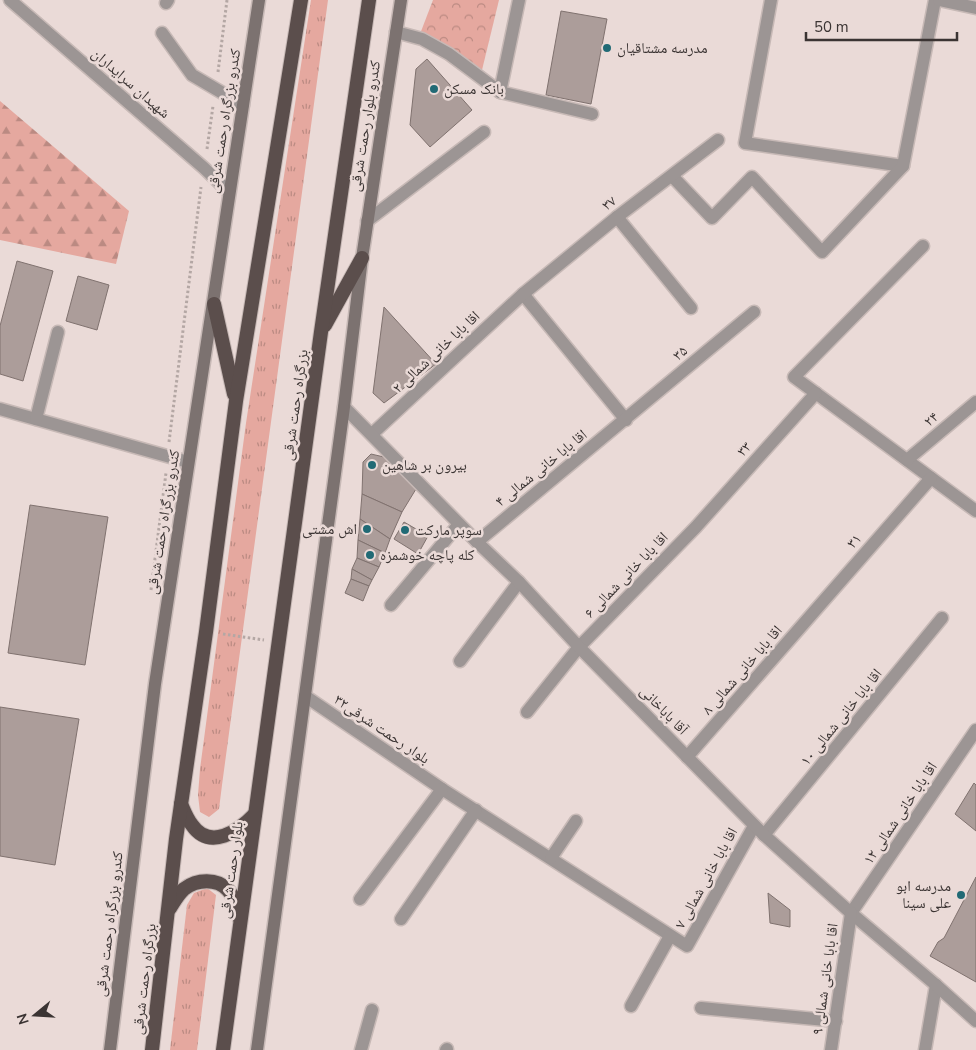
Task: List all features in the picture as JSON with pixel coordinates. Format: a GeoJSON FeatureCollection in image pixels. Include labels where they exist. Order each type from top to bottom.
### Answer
{"type":"FeatureCollection","features":[{"type":"Feature","properties":{"kind":"highway"},"geometry":{"type":"LineString","coordinates":[[168,912],[236,401],[301,0]]}},
{"type":"Feature","properties":{"kind":"highway","name":"بزرگراه رحمت شرقی"},"geometry":{"type":"LineString","coordinates":[[255,814],[369,0]]}},
{"type":"Feature","properties":{"kind":"highway"},"geometry":{"type":"LineString","coordinates":[[321,332],[362,258]]}},
{"type":"Feature","properties":{"kind":"highway"},"geometry":{"type":"LineString","coordinates":[[214,304],[236,401]]}},
{"type":"Feature","properties":{"kind":"highway"},"geometry":{"type":"LineString","coordinates":[[181,804],[192,826],[210,837],[221,837],[238,830],[255,814]]}},
{"type":"Feature","properties":{"kind":"highway","name":"بلوار رحمت شرقی"},"geometry":{"type":"LineString","coordinates":[[240,929],[255,814]]}},
{"type":"Feature","properties":{"kind":"highway"},"geometry":{"type":"LineString","coordinates":[[168,912],[183,890],[192,884],[212,881],[229,890],[236,903],[240,929],[223,1050]]}},
{"type":"Feature","properties":{"kind":"highway","name":"بزرگراه رحمت شرقی"},"geometry":{"type":"LineString","coordinates":[[152,1050],[168,912]]}},
{"type":"Feature","properties":{"kind":"main road","name":"کندرو بزرگراه رحمت شرقی"},"geometry":{"type":"LineString","coordinates":[[110,1050],[155,684],[259,0]]}},
{"type":"Feature","properties":{"kind":"main road","name":"کندرو بلوار رحمت شرقی"},"geometry":{"type":"LineString","coordinates":[[362,258],[401,0]]}},
{"type":"Feature","properties":{"kind":"main road"},"geometry":{"type":"LineString","coordinates":[[257,1050],[344,406],[362,258]]}},
{"type":"Feature","properties":{"kind":"street","name":"شهیدان سرایداران"},"geometry":{"type":"LineString","coordinates":[[10,0],[204,168],[229,192]]}},
{"type":"Feature","properties":{"kind":"street"},"geometry":{"type":"LineString","coordinates":[[500,92],[519,0]]}},
{"type":"Feature","properties":{"kind":"street"},"geometry":{"type":"LineString","coordinates":[[771,0],[745,143],[903,166]]}},
{"type":"Feature","properties":{"kind":"street"},"geometry":{"type":"LineString","coordinates":[[672,176],[712,218],[752,176],[822,252],[903,166],[937,0],[970,5]]}},
{"type":"Feature","properties":{"kind":"street"},"geometry":{"type":"LineString","coordinates":[[396,32],[422,39],[449,54],[500,92],[592,114]]}},
{"type":"Feature","properties":{"kind":"street"},"geometry":{"type":"LineString","coordinates":[[162,33],[192,74],[243,105]]}},
{"type":"Feature","properties":{"kind":"street"},"geometry":{"type":"LineString","coordinates":[[368,220],[484,132]]}},
{"type":"Feature","properties":{"kind":"street","name":"۳۷"},"geometry":{"type":"LineString","coordinates":[[523,294],[718,140]]}},
{"type":"Feature","properties":{"kind":"street"},"geometry":{"type":"LineString","coordinates":[[617,218],[691,308]]}},
{"type":"Feature","properties":{"kind":"street"},"geometry":{"type":"LineString","coordinates":[[923,246],[794,377],[976,511]]}},
{"type":"Feature","properties":{"kind":"street"},"geometry":{"type":"LineString","coordinates":[[523,294],[626,420]]}},
{"type":"Feature","properties":{"kind":"street","name":"۲ اقا بابا خانی شمالی"},"geometry":{"type":"LineString","coordinates":[[372,434],[523,294]]}},
{"type":"Feature","properties":{"kind":"street","name":"۳۵"},"geometry":{"type":"LineString","coordinates":[[626,420],[754,312]]}},
{"type":"Feature","properties":{"kind":"street"},"geometry":{"type":"LineString","coordinates":[[36,419],[58,332]]}},
{"type":"Feature","properties":{"kind":"street","name":"۳۳"},"geometry":{"type":"LineString","coordinates":[[696,527],[816,393]]}},
{"type":"Feature","properties":{"kind":"street","name":"۲۴"},"geometry":{"type":"LineString","coordinates":[[907,460],[976,402]]}},
{"type":"Feature","properties":{"kind":"street","name":"آقا باباخانی"},"geometry":{"type":"LineString","coordinates":[[344,406],[477,542],[520,582],[579,647],[764,836],[851,913],[936,984],[976,1021]]}},
{"type":"Feature","properties":{"kind":"street"},"geometry":{"type":"LineString","coordinates":[[0,410],[188,462]]}},
{"type":"Feature","properties":{"kind":"street","name":"۴ اقا بابا خانی شمالی"},"geometry":{"type":"LineString","coordinates":[[477,542],[626,420]]}},
{"type":"Feature","properties":{"kind":"street","name":"۳۱"},"geometry":{"type":"LineString","coordinates":[[801,626],[930,478]]}},
{"type":"Feature","properties":{"kind":"street"},"geometry":{"type":"LineString","coordinates":[[391,605],[460,524]]}},
{"type":"Feature","properties":{"kind":"street","name":"۶ اقا بابا خانی شمالی"},"geometry":{"type":"LineString","coordinates":[[527,712],[579,647],[696,527]]}},
{"type":"Feature","properties":{"kind":"street"},"geometry":{"type":"LineString","coordinates":[[460,661],[520,582]]}},
{"type":"Feature","properties":{"kind":"street","name":"۱۰ اقا بابا خانی شمالی"},"geometry":{"type":"LineString","coordinates":[[764,836],[942,618]]}},
{"type":"Feature","properties":{"kind":"street","name":"۸ اقا بابا خانی شمالی"},"geometry":{"type":"LineString","coordinates":[[687,757],[801,626]]}},
{"type":"Feature","properties":{"kind":"street","name":"بلوار رحمت شرقی۳۲"},"geometry":{"type":"LineString","coordinates":[[305,696],[442,789],[687,946]]}},
{"type":"Feature","properties":{"kind":"street","name":"۱۲ اقا بابا خانی شمالی"},"geometry":{"type":"LineString","coordinates":[[851,913],[976,730]]}},
{"type":"Feature","properties":{"kind":"street"},"geometry":{"type":"LineString","coordinates":[[360,899],[442,789]]}},
{"type":"Feature","properties":{"kind":"street"},"geometry":{"type":"LineString","coordinates":[[402,919],[476,810]]}},
{"type":"Feature","properties":{"kind":"street"},"geometry":{"type":"LineString","coordinates":[[551,858],[576,821]]}},
{"type":"Feature","properties":{"kind":"street","name":"۷ اقا بابا خانی شمالی"},"geometry":{"type":"LineString","coordinates":[[687,946],[754,826]]}},
{"type":"Feature","properties":{"kind":"street","name":"۹ اقا بابا خانی شمالی"},"geometry":{"type":"LineString","coordinates":[[831,1050],[851,913]]}},
{"type":"Feature","properties":{"kind":"street"},"geometry":{"type":"LineString","coordinates":[[630,1006],[670,936]]}},
{"type":"Feature","properties":{"kind":"street"},"geometry":{"type":"LineString","coordinates":[[925,1050],[936,984]]}},
{"type":"Feature","properties":{"kind":"street"},"geometry":{"type":"LineString","coordinates":[[701,1008],[836,1021]]}},
{"type":"Feature","properties":{"kind":"street"},"geometry":{"type":"LineString","coordinates":[[361,1050],[372,1010]]}},
{"type":"Feature","properties":{"kind":"path"},"geometry":{"type":"LineString","coordinates":[[150,594],[227,0]]}},
{"type":"Feature","properties":{"kind":"path"},"geometry":{"type":"LineString","coordinates":[[206,632],[279,642]]}},
{"type":"Feature","properties":{"kind":"green space"},"geometry":{"type":"Polygon","coordinates":[[[311,0],[328,0],[219,809],[209,817],[200,812],[198,795],[200,769],[246,423],[311,0]]]}},
{"type":"Feature","properties":{"kind":"green space"},"geometry":{"type":"Polygon","coordinates":[[[433,0],[499,0],[482,70],[420,34],[433,0]]]}},
{"type":"Feature","properties":{"kind":"green space"},"geometry":{"type":"Polygon","coordinates":[[[0,101],[129,211],[116,264],[0,240],[0,101]]]}},
{"type":"Feature","properties":{"kind":"green space"},"geometry":{"type":"Polygon","coordinates":[[[207,888],[216,895],[197,1050],[170,1050],[187,905],[194,893],[207,888]]]}},
{"type":"Feature","properties":{"kind":"building","name":"مدرسه مشتاقیان"},"geometry":{"type":"Polygon","coordinates":[[[561,11],[607,19],[591,104],[546,95],[561,11]]]}},
{"type":"Feature","properties":{"kind":"building","name":"بانک مسکن"},"geometry":{"type":"Polygon","coordinates":[[[427,59],[472,110],[430,147],[410,125],[416,69],[427,59]]]}},
{"type":"Feature","properties":{"kind":"building"},"geometry":{"type":"Polygon","coordinates":[[[17,261],[53,271],[23,381],[0,374],[0,326],[17,261]]]}},
{"type":"Feature","properties":{"kind":"building"},"geometry":{"type":"Polygon","coordinates":[[[78,276],[109,285],[97,330],[66,321],[78,276]]]}},
{"type":"Feature","properties":{"kind":"building"},"geometry":{"type":"Polygon","coordinates":[[[384,307],[436,364],[384,403],[373,393],[384,307]]]}},
{"type":"Feature","properties":{"kind":"building"},"geometry":{"type":"Polygon","coordinates":[[[371,454],[384,457],[416,489],[402,512],[362,494],[363,462],[371,454]]]}},
{"type":"Feature","properties":{"kind":"building"},"geometry":{"type":"Polygon","coordinates":[[[362,494],[402,512],[390,539],[360,519],[362,494]]]}},
{"type":"Feature","properties":{"kind":"building"},"geometry":{"type":"Polygon","coordinates":[[[30,505],[108,517],[85,665],[8,653],[30,505]]]}},
{"type":"Feature","properties":{"kind":"building","name":"اش مشتی"},"geometry":{"type":"Polygon","coordinates":[[[360,519],[390,539],[385,553],[358,540],[360,519]]]}},
{"type":"Feature","properties":{"kind":"building"},"geometry":{"type":"Polygon","coordinates":[[[404,522],[428,536],[418,554],[394,539],[404,522]]]}},
{"type":"Feature","properties":{"kind":"building","name":"کله پاچه خوشمزه"},"geometry":{"type":"Polygon","coordinates":[[[358,540],[385,553],[379,567],[357,558],[358,540]]]}},
{"type":"Feature","properties":{"kind":"building"},"geometry":{"type":"Polygon","coordinates":[[[357,558],[379,567],[372,580],[352,569],[357,558]]]}},
{"type":"Feature","properties":{"kind":"building"},"geometry":{"type":"Polygon","coordinates":[[[352,569],[372,580],[369,586],[351,579],[352,569]]]}},
{"type":"Feature","properties":{"kind":"building"},"geometry":{"type":"Polygon","coordinates":[[[351,579],[369,586],[363,601],[345,593],[351,579]]]}},
{"type":"Feature","properties":{"kind":"building"},"geometry":{"type":"Polygon","coordinates":[[[0,707],[79,719],[55,865],[0,856],[0,707]]]}},
{"type":"Feature","properties":{"kind":"building"},"geometry":{"type":"Polygon","coordinates":[[[974,783],[976,785],[976,831],[955,814],[974,783]]]}},
{"type":"Feature","properties":{"kind":"building"},"geometry":{"type":"Polygon","coordinates":[[[976,877],[976,982],[930,956],[938,942],[944,938],[976,877]]]}},
{"type":"Feature","properties":{"kind":"building"},"geometry":{"type":"Polygon","coordinates":[[[768,893],[790,910],[790,927],[770,923],[768,893]]]}},
{"type":"Feature","properties":{"kind":"place","name":"مدرسه مشتاقیان"},"geometry":{"type":"Point","coordinates":[607,48]}},
{"type":"Feature","properties":{"kind":"place","name":"بانک مسکن"},"geometry":{"type":"Point","coordinates":[434,89]}},
{"type":"Feature","properties":{"kind":"place","name":"بیرون بر شاهین"},"geometry":{"type":"Point","coordinates":[372,465]}},
{"type":"Feature","properties":{"kind":"place","name":"اش مشتی"},"geometry":{"type":"Point","coordinates":[367,529]}},
{"type":"Feature","properties":{"kind":"place","name":"سوپر مارکت"},"geometry":{"type":"Point","coordinates":[405,530]}},
{"type":"Feature","properties":{"kind":"place","name":"کله پاچه خوشمزه"},"geometry":{"type":"Point","coordinates":[370,555]}},
{"type":"Feature","properties":{"kind":"place","name":"مدرسه ابو علی سینا"},"geometry":{"type":"Point","coordinates":[961,895]}}]}
